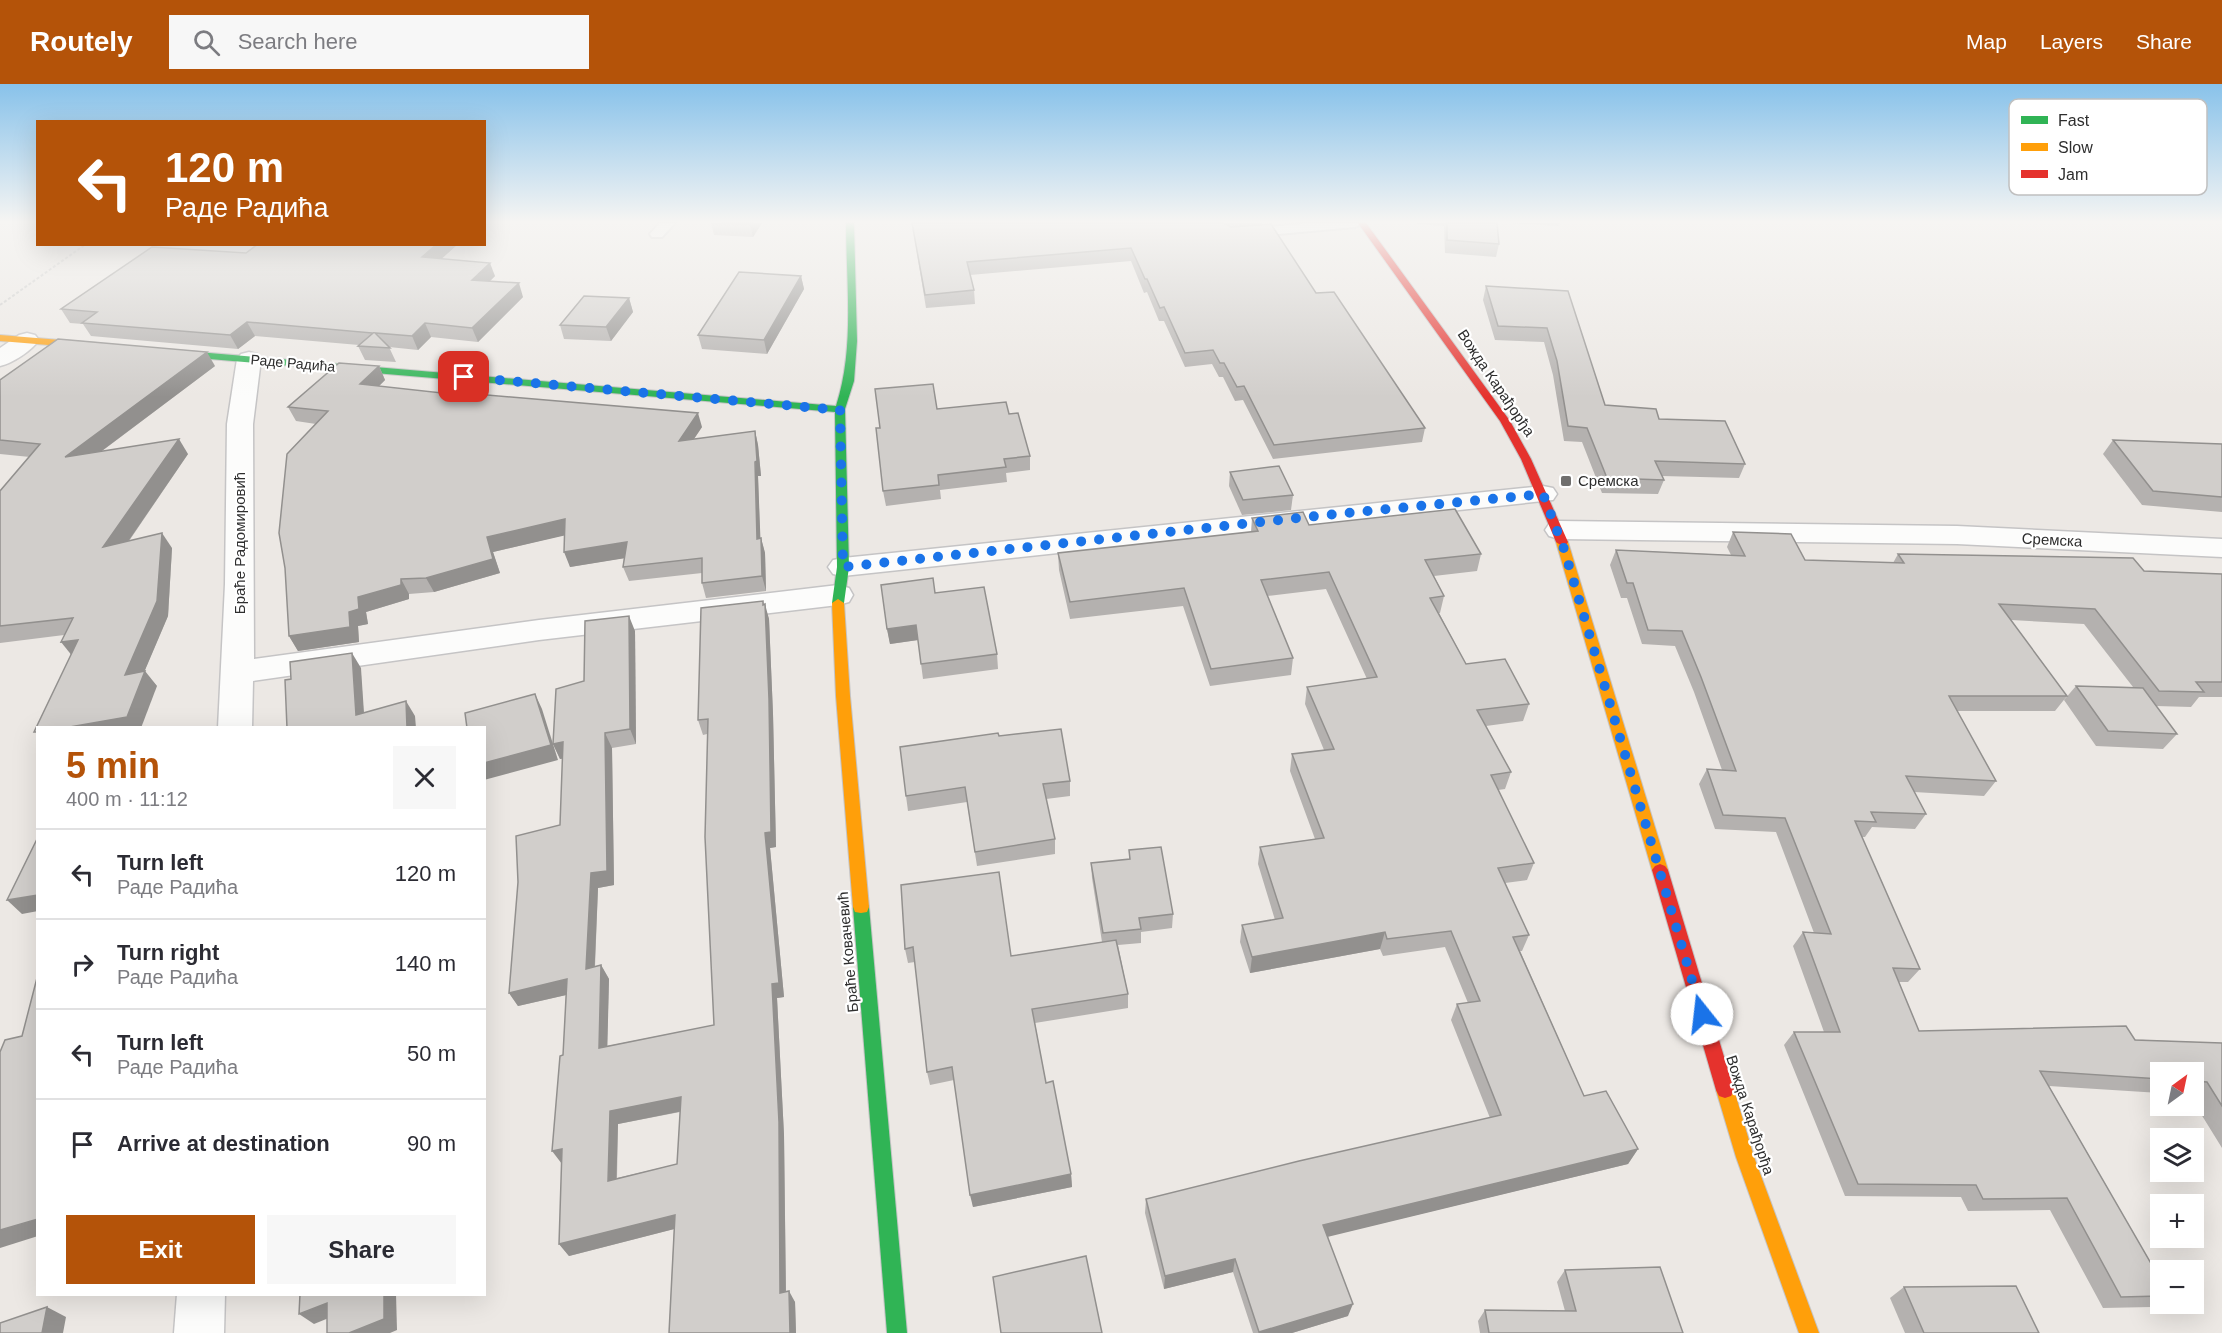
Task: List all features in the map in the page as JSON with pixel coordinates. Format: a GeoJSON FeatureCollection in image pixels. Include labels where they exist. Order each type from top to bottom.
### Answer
{"type":"FeatureCollection","features":[{"type":"Feature","properties":{"kind":"street"},"geometry":{"type":"LineString","coordinates":[[841,581],[840,410],[849,381],[852,341],[850,281]]}},
{"type":"Feature","properties":{"kind":"street","name":"Вожда Карађорђа"},"geometry":{"type":"LineString","coordinates":[[1404,281],[1496,408],[1543,494],[1559,530],[1745,1157],[1809,1333]]}},
{"type":"Feature","properties":{"kind":"street"},"geometry":{"type":"LineString","coordinates":[[0,338],[109,347]]}},
{"type":"Feature","properties":{"kind":"street"},"geometry":{"type":"LineString","coordinates":[[0,359],[27,340]]}},
{"type":"Feature","properties":{"kind":"street","name":"Раде Радића"},"geometry":{"type":"LineString","coordinates":[[144,350],[840,410]]}},
{"type":"Feature","properties":{"kind":"street","name":"Браће Радомировић"},"geometry":{"type":"LineString","coordinates":[[235,726],[240,566],[240,416],[242,386],[249,359]]}},
{"type":"Feature","properties":{"kind":"street"},"geometry":{"type":"LineString","coordinates":[[238,672],[539,630],[841,581],[1317,516],[1543,494]]}},
{"type":"Feature","properties":{"kind":"street","name":"Сремска"},"geometry":{"type":"LineString","coordinates":[[1559,530],[1956,535],[2222,548]]}},
{"type":"Feature","properties":{"kind":"street","name":"Браће Ковачевић"},"geometry":{"type":"LineString","coordinates":[[841,581],[843,696],[897,1333]]}},
{"type":"Feature","properties":{"kind":"street"},"geometry":{"type":"LineString","coordinates":[[199,1333],[201,1296]]}},
{"type":"Feature","properties":{"kind":"path"},"geometry":{"type":"LineString","coordinates":[[0,305],[33,281]]}},
{"type":"Feature","properties":{"kind":"building"},"geometry":{"type":"Polygon","coordinates":[[[102,281],[519,283],[472,328],[425,323],[412,336],[375,333],[390,348],[358,346],[373,333],[247,322],[230,335],[82,323],[97,312],[61,309],[102,281]]]}},
{"type":"Feature","properties":{"kind":"building"},"geometry":{"type":"Polygon","coordinates":[[[733,281],[798,281],[764,340],[698,335],[733,281]]]}},
{"type":"Feature","properties":{"kind":"building"},"geometry":{"type":"Polygon","coordinates":[[[923,281],[972,281],[974,290],[925,295],[923,281]]]}},
{"type":"Feature","properties":{"kind":"building"},"geometry":{"type":"Polygon","coordinates":[[[1148,281],[1308,281],[1316,293],[1334,292],[1425,428],[1274,445],[1244,386],[1237,387],[1224,363],[1220,363],[1213,350],[1185,353],[1164,307],[1160,308],[1148,281]]]}},
{"type":"Feature","properties":{"kind":"building"},"geometry":{"type":"Polygon","coordinates":[[[1486,286],[1568,291],[1605,405],[1656,409],[1659,419],[1725,421],[1745,464],[1655,461],[1664,480],[1607,478],[1587,428],[1568,426],[1557,361],[1547,328],[1498,326],[1486,286]]]}},
{"type":"Feature","properties":{"kind":"building"},"geometry":{"type":"Polygon","coordinates":[[[584,296],[629,298],[606,327],[560,325],[584,296]]]}},
{"type":"Feature","properties":{"kind":"building"},"geometry":{"type":"Polygon","coordinates":[[[58,339],[207,352],[65,457],[179,439],[103,547],[162,533],[157,601],[125,675],[145,671],[127,717],[75,726],[37,726],[78,640],[61,642],[73,618],[0,626],[0,491],[40,444],[0,440],[0,380],[58,339]]]}},
{"type":"Feature","properties":{"kind":"building"},"geometry":{"type":"Polygon","coordinates":[[[339,363],[379,366],[360,384],[451,394],[453,392],[698,413],[679,441],[755,431],[757,539],[761,538],[762,576],[702,583],[702,558],[623,567],[627,542],[564,552],[565,519],[487,537],[493,559],[426,578],[401,579],[401,585],[358,597],[359,609],[349,612],[350,627],[289,636],[285,568],[279,533],[287,454],[328,411],[288,407],[339,363]]]}},
{"type":"Feature","properties":{"kind":"building"},"geometry":{"type":"Polygon","coordinates":[[[933,384],[937,409],[1006,402],[1009,414],[1018,413],[1030,456],[1004,459],[1006,467],[938,475],[939,485],[883,491],[876,428],[880,428],[875,389],[933,384]]]}},
{"type":"Feature","properties":{"kind":"building"},"geometry":{"type":"Polygon","coordinates":[[[2113,440],[2222,444],[2222,497],[2153,491],[2113,440]]]}},
{"type":"Feature","properties":{"kind":"building"},"geometry":{"type":"Polygon","coordinates":[[[1279,466],[1293,495],[1243,500],[1230,472],[1279,466]]]}},
{"type":"Feature","properties":{"kind":"building"},"geometry":{"type":"Polygon","coordinates":[[[1455,509],[1481,554],[1425,560],[1444,596],[1430,598],[1466,664],[1505,659],[1529,704],[1477,710],[1511,772],[1491,775],[1534,863],[1498,868],[1529,935],[1513,937],[1584,1096],[1606,1091],[1638,1149],[1323,1225],[1353,1304],[1259,1332],[1235,1259],[1165,1276],[1146,1199],[1501,1115],[1457,1004],[1480,1001],[1451,931],[1387,939],[1385,932],[1252,957],[1242,925],[1283,918],[1260,847],[1324,838],[1292,754],[1334,749],[1307,687],[1377,677],[1329,572],[1261,580],[1293,658],[1211,669],[1184,588],[1070,602],[1058,553],[1258,531],[1252,518],[1303,512],[1309,525],[1455,509]]]}},
{"type":"Feature","properties":{"kind":"building"},"geometry":{"type":"Polygon","coordinates":[[[1733,532],[1791,534],[1805,560],[1904,563],[1898,554],[2133,558],[2144,571],[2222,574],[2222,682],[2196,682],[2204,692],[2159,691],[2095,609],[1999,604],[2067,696],[1949,696],[1996,781],[1906,776],[1926,814],[1871,812],[1876,822],[1855,821],[1920,969],[1893,968],[1919,1031],[2126,1026],[2135,1040],[2222,1043],[2222,1106],[2207,1082],[2204,1082],[2204,1062],[2150,1062],[2150,1078],[2040,1071],[2150,1262],[2150,1296],[2121,1297],[2067,1198],[1983,1199],[1976,1185],[1858,1184],[1794,1032],[1840,1032],[1803,932],[1831,934],[1785,818],[1723,815],[1707,769],[1736,771],[1701,677],[1682,631],[1648,630],[1633,583],[1627,583],[1616,550],[1745,556],[1733,532]]]}},
{"type":"Feature","properties":{"kind":"building"},"geometry":{"type":"Polygon","coordinates":[[[933,578],[935,593],[984,587],[997,654],[921,664],[916,625],[887,629],[881,585],[933,578]]]}},
{"type":"Feature","properties":{"kind":"building"},"geometry":{"type":"Polygon","coordinates":[[[763,601],[763,605],[765,604],[771,832],[765,833],[779,983],[772,984],[779,1122],[780,1293],[789,1291],[790,1333],[669,1333],[675,1215],[559,1244],[562,1149],[552,1151],[560,1056],[563,1055],[567,979],[509,993],[518,882],[516,836],[560,825],[563,742],[553,744],[556,689],[584,681],[585,621],[629,616],[630,729],[605,733],[607,871],[591,873],[586,969],[601,965],[599,1048],[714,1025],[705,837],[708,719],[698,720],[701,608],[763,601]],[[681,1097],[610,1111],[608,1181],[677,1164],[681,1097]]]}},
{"type":"Feature","properties":{"kind":"building"},"geometry":{"type":"Polygon","coordinates":[[[352,653],[356,715],[406,701],[407,726],[287,726],[285,680],[291,679],[290,662],[352,653]]]}},
{"type":"Feature","properties":{"kind":"building"},"geometry":{"type":"Polygon","coordinates":[[[2076,686],[2143,688],[2177,734],[2108,731],[2076,686]]]}},
{"type":"Feature","properties":{"kind":"building"},"geometry":{"type":"Polygon","coordinates":[[[535,694],[551,745],[486,762],[486,726],[467,726],[465,713],[535,694]]]}},
{"type":"Feature","properties":{"kind":"building"},"geometry":{"type":"Polygon","coordinates":[[[1061,729],[1070,781],[1043,784],[1055,839],[975,852],[965,787],[906,796],[900,747],[998,733],[999,736],[1061,729]]]}},
{"type":"Feature","properties":{"kind":"building"},"geometry":{"type":"Polygon","coordinates":[[[36,841],[36,895],[7,900],[36,841]]]}},
{"type":"Feature","properties":{"kind":"building"},"geometry":{"type":"Polygon","coordinates":[[[1161,847],[1173,914],[1139,918],[1141,929],[1103,933],[1091,863],[1130,859],[1129,850],[1161,847]]]}},
{"type":"Feature","properties":{"kind":"building"},"geometry":{"type":"Polygon","coordinates":[[[999,872],[1011,956],[1116,940],[1128,994],[1032,1009],[1046,1083],[1053,1081],[1071,1174],[970,1195],[952,1067],[927,1072],[913,947],[905,949],[901,885],[999,872]]]}},
{"type":"Feature","properties":{"kind":"building"},"geometry":{"type":"Polygon","coordinates":[[[36,982],[36,1220],[0,1230],[0,1052],[5,1040],[22,1036],[36,982]]]}},
{"type":"Feature","properties":{"kind":"building"},"geometry":{"type":"Polygon","coordinates":[[[1086,1256],[1102,1333],[1001,1333],[993,1277],[1086,1256]]]}},
{"type":"Feature","properties":{"kind":"building"},"geometry":{"type":"Polygon","coordinates":[[[1660,1267],[1683,1333],[1489,1333],[1485,1310],[1576,1311],[1565,1270],[1660,1267]]]}},
{"type":"Feature","properties":{"kind":"building"},"geometry":{"type":"Polygon","coordinates":[[[2016,1286],[2039,1333],[1924,1333],[1904,1287],[2016,1286]]]}},
{"type":"Feature","properties":{"kind":"building"},"geometry":{"type":"Polygon","coordinates":[[[300,1296],[384,1296],[384,1319],[349,1333],[327,1333],[327,1303],[299,1314],[300,1296]]]}},
{"type":"Feature","properties":{"kind":"building"},"geometry":{"type":"Polygon","coordinates":[[[47,1307],[42,1333],[0,1333],[0,1323],[47,1307]]]}},
{"type":"Feature","properties":{"kind":"traffic: fast"},"geometry":{"type":"LineString","coordinates":[[838,603],[843,567],[840,409],[849,381],[852,341],[851,281]]}},
{"type":"Feature","properties":{"kind":"traffic: fast"},"geometry":{"type":"LineString","coordinates":[[163,352],[840,409]]}},
{"type":"Feature","properties":{"kind":"traffic: fast"},"geometry":{"type":"LineString","coordinates":[[861,907],[897,1333]]}},
{"type":"Feature","properties":{"kind":"traffic: slow"},"geometry":{"type":"LineString","coordinates":[[0,338],[97,346]]}},
{"type":"Feature","properties":{"kind":"traffic: slow"},"geometry":{"type":"LineString","coordinates":[[1562,542],[1660,870]]}},
{"type":"Feature","properties":{"kind":"traffic: slow"},"geometry":{"type":"LineString","coordinates":[[838,603],[843,696],[861,907]]}},
{"type":"Feature","properties":{"kind":"traffic: slow"},"geometry":{"type":"LineString","coordinates":[[1725,1090],[1745,1157],[1809,1333]]}},
{"type":"Feature","properties":{"kind":"traffic: jam"},"geometry":{"type":"LineString","coordinates":[[1404,281],[1505,421],[1526,459],[1562,542]]}},
{"type":"Feature","properties":{"kind":"traffic: jam"},"geometry":{"type":"LineString","coordinates":[[1660,870],[1725,1090]]}},
{"type":"Feature","properties":{"kind":"place","name":"Сремска"},"geometry":{"type":"Point","coordinates":[1566,481]}},
{"type":"Feature","properties":{"kind":"route"},"geometry":{"type":"LineString","coordinates":[[464,377],[840,410],[843,567],[1543,494],[1559,530],[1702,1014]]}}]}
